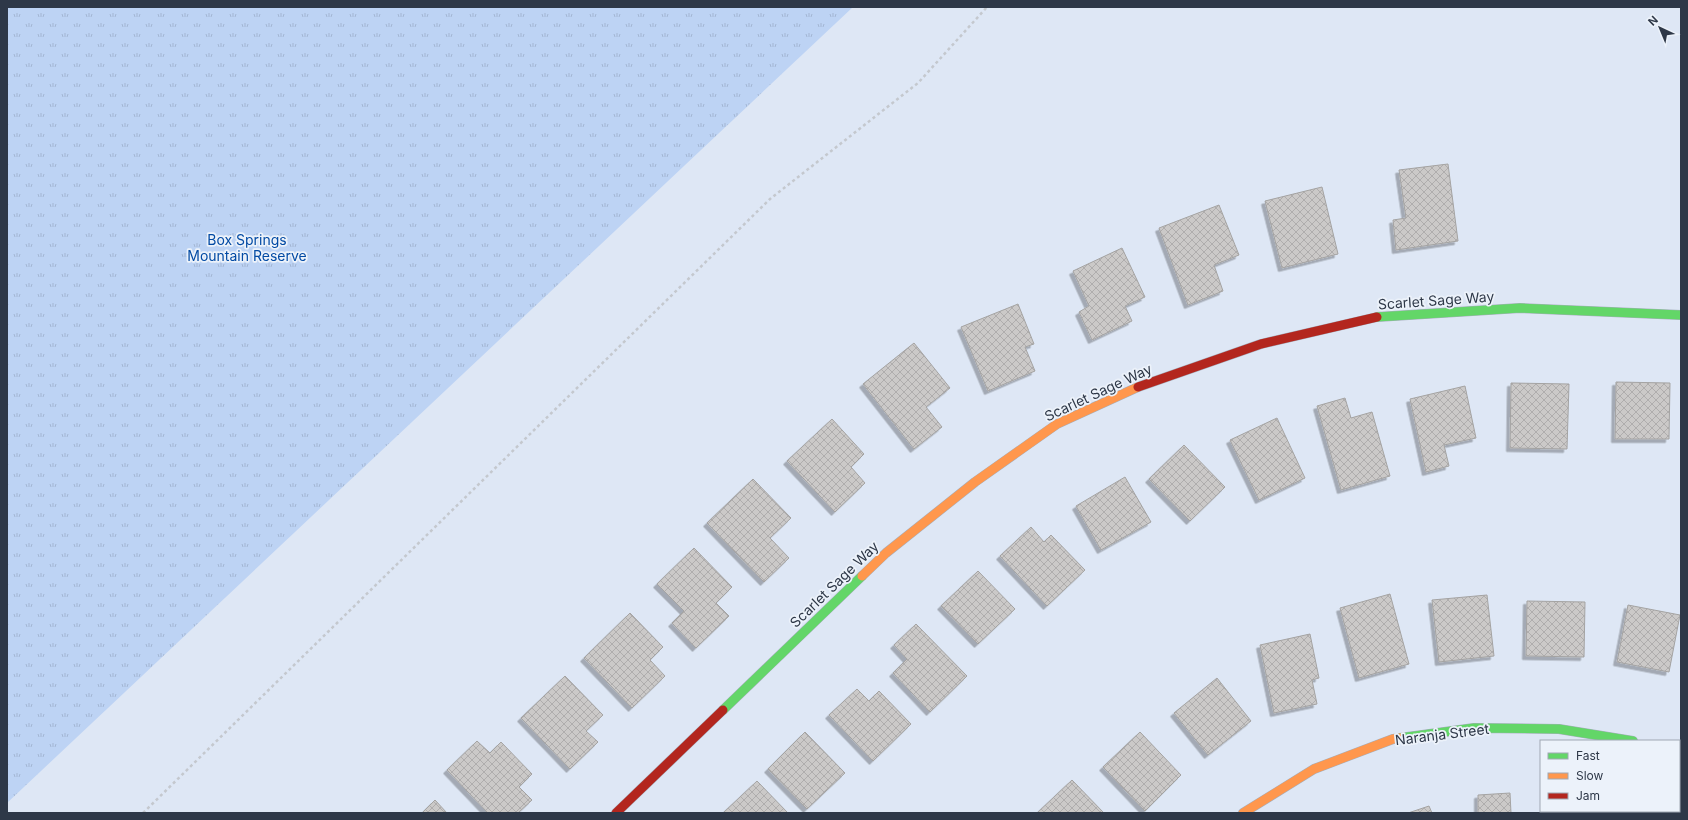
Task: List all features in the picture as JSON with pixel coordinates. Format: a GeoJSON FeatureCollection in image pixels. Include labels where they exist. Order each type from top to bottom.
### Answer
{"type":"FeatureCollection","features":[{"type":"Feature","properties":{"kind":"street","name":"Scarlet Sage Way"},"geometry":{"type":"LineString","coordinates":[[616,813],[886,553],[975,482],[1057,424],[1147,383],[1261,344],[1382,316],[1520,308],[1681,315]]}},
{"type":"Feature","properties":{"kind":"street","name":"Naranja Street"},"geometry":{"type":"LineString","coordinates":[[1243,813],[1314,769],[1393,739],[1474,728],[1559,729],[1627,740]]}},
{"type":"Feature","properties":{"kind":"path"},"geometry":{"type":"LineString","coordinates":[[143,813],[770,199],[918,83],[987,7]]}},
{"type":"Feature","properties":{"kind":"green space","name":"Box Springs Mountain Reserve"},"geometry":{"type":"Polygon","coordinates":[[[7,7],[853,7],[7,803],[7,7]]]}},
{"type":"Feature","properties":{"kind":"building"},"geometry":{"type":"Polygon","coordinates":[[[1448,164],[1458,241],[1396,250],[1393,220],[1406,218],[1399,170],[1448,164]]]}},
{"type":"Feature","properties":{"kind":"building"},"geometry":{"type":"Polygon","coordinates":[[[1322,187],[1338,254],[1282,268],[1265,201],[1322,187]]]}},
{"type":"Feature","properties":{"kind":"building"},"geometry":{"type":"Polygon","coordinates":[[[1219,205],[1239,255],[1214,265],[1223,291],[1188,305],[1159,228],[1219,205]]]}},
{"type":"Feature","properties":{"kind":"building"},"geometry":{"type":"Polygon","coordinates":[[[1122,248],[1145,297],[1125,306],[1132,321],[1092,340],[1079,312],[1089,306],[1073,271],[1122,248]]]}},
{"type":"Feature","properties":{"kind":"building"},"geometry":{"type":"Polygon","coordinates":[[[1018,304],[1034,344],[1025,347],[1035,371],[988,391],[961,327],[1018,304]]]}},
{"type":"Feature","properties":{"kind":"building"},"geometry":{"type":"Polygon","coordinates":[[[914,343],[950,388],[926,407],[942,427],[914,449],[863,384],[914,343]]]}},
{"type":"Feature","properties":{"kind":"building"},"geometry":{"type":"Polygon","coordinates":[[[1616,382],[1670,383],[1669,439],[1615,439],[1616,382]]]}},
{"type":"Feature","properties":{"kind":"building"},"geometry":{"type":"Polygon","coordinates":[[[1511,383],[1569,384],[1567,449],[1510,448],[1511,383]]]}},
{"type":"Feature","properties":{"kind":"building"},"geometry":{"type":"Polygon","coordinates":[[[1465,386],[1476,438],[1444,445],[1449,466],[1426,472],[1410,399],[1465,386]]]}},
{"type":"Feature","properties":{"kind":"building"},"geometry":{"type":"Polygon","coordinates":[[[1345,398],[1351,418],[1372,412],[1390,476],[1341,490],[1317,406],[1345,398]]]}},
{"type":"Feature","properties":{"kind":"building"},"geometry":{"type":"Polygon","coordinates":[[[1277,418],[1305,478],[1259,500],[1230,440],[1277,418]]]}},
{"type":"Feature","properties":{"kind":"building"},"geometry":{"type":"Polygon","coordinates":[[[832,419],[864,454],[851,467],[865,483],[835,512],[787,461],[832,419]]]}},
{"type":"Feature","properties":{"kind":"building"},"geometry":{"type":"Polygon","coordinates":[[[1184,445],[1225,487],[1190,521],[1149,479],[1184,445]]]}},
{"type":"Feature","properties":{"kind":"building"},"geometry":{"type":"Polygon","coordinates":[[[1125,477],[1151,522],[1101,550],[1076,506],[1125,477]]]}},
{"type":"Feature","properties":{"kind":"building"},"geometry":{"type":"Polygon","coordinates":[[[753,479],[791,518],[770,538],[789,558],[764,582],[707,523],[753,479]]]}},
{"type":"Feature","properties":{"kind":"building"},"geometry":{"type":"Polygon","coordinates":[[[1031,527],[1044,542],[1051,535],[1085,570],[1047,606],[1000,556],[1031,527]]]}},
{"type":"Feature","properties":{"kind":"building"},"geometry":{"type":"Polygon","coordinates":[[[694,548],[732,587],[716,603],[729,616],[696,648],[672,623],[684,611],[657,584],[694,548]]]}},
{"type":"Feature","properties":{"kind":"building"},"geometry":{"type":"Polygon","coordinates":[[[978,571],[1015,609],[978,644],[941,606],[978,571]]]}},
{"type":"Feature","properties":{"kind":"building"},"geometry":{"type":"Polygon","coordinates":[[[1390,594],[1409,664],[1359,678],[1340,608],[1390,594]]]}},
{"type":"Feature","properties":{"kind":"building"},"geometry":{"type":"Polygon","coordinates":[[[1487,595],[1494,656],[1439,662],[1432,600],[1487,595]]]}},
{"type":"Feature","properties":{"kind":"building"},"geometry":{"type":"Polygon","coordinates":[[[1527,601],[1585,602],[1584,657],[1526,656],[1527,601]]]}},
{"type":"Feature","properties":{"kind":"building"},"geometry":{"type":"Polygon","coordinates":[[[1628,605],[1680,615],[1669,672],[1617,662],[1628,605]]]}},
{"type":"Feature","properties":{"kind":"building"},"geometry":{"type":"Polygon","coordinates":[[[630,613],[663,647],[650,660],[665,676],[632,708],[584,658],[630,613]]]}},
{"type":"Feature","properties":{"kind":"building"},"geometry":{"type":"Polygon","coordinates":[[[916,624],[967,676],[930,712],[893,673],[907,659],[894,645],[916,624]]]}},
{"type":"Feature","properties":{"kind":"building"},"geometry":{"type":"Polygon","coordinates":[[[1310,634],[1319,678],[1312,680],[1317,704],[1274,713],[1260,645],[1310,634]]]}},
{"type":"Feature","properties":{"kind":"building"},"geometry":{"type":"Polygon","coordinates":[[[565,676],[603,715],[586,731],[598,742],[570,769],[521,718],[565,676]]]}},
{"type":"Feature","properties":{"kind":"building"},"geometry":{"type":"Polygon","coordinates":[[[1217,678],[1251,721],[1208,755],[1174,713],[1217,678]]]}},
{"type":"Feature","properties":{"kind":"building"},"geometry":{"type":"Polygon","coordinates":[[[857,689],[869,701],[879,691],[911,724],[873,761],[829,715],[857,689]]]}},
{"type":"Feature","properties":{"kind":"building"},"geometry":{"type":"Polygon","coordinates":[[[805,732],[845,773],[807,809],[768,769],[805,732]]]}},
{"type":"Feature","properties":{"kind":"building"},"geometry":{"type":"Polygon","coordinates":[[[1140,732],[1181,775],[1145,811],[1103,767],[1140,732]]]}},
{"type":"Feature","properties":{"kind":"building"},"geometry":{"type":"Polygon","coordinates":[[[477,741],[490,753],[501,742],[532,774],[519,787],[532,800],[518,813],[488,813],[447,770],[477,741]]]}},
{"type":"Feature","properties":{"kind":"building"},"geometry":{"type":"Polygon","coordinates":[[[1072,780],[1104,813],[1037,813],[1072,780]]]}},
{"type":"Feature","properties":{"kind":"building"},"geometry":{"type":"Polygon","coordinates":[[[757,781],[788,813],[723,813],[757,781]]]}},
{"type":"Feature","properties":{"kind":"building"},"geometry":{"type":"Polygon","coordinates":[[[1510,793],[1511,813],[1478,813],[1478,795],[1510,793]]]}},
{"type":"Feature","properties":{"kind":"building"},"geometry":{"type":"Polygon","coordinates":[[[435,800],[447,813],[422,813],[435,800]]]}},
{"type":"Feature","properties":{"kind":"building"},"geometry":{"type":"Polygon","coordinates":[[[1429,806],[1432,813],[1408,813],[1429,806]]]}},
{"type":"Feature","properties":{"kind":"building"},"geometry":{"type":"Polygon","coordinates":[[[1626,812],[1626,813],[1584,813],[1626,812]]]}},
{"type":"Feature","properties":{"kind":"traffic: fast"},"geometry":{"type":"LineString","coordinates":[[1377,317],[1520,308],[1681,315]]}},
{"type":"Feature","properties":{"kind":"traffic: fast"},"geometry":{"type":"LineString","coordinates":[[723,710],[862,576]]}},
{"type":"Feature","properties":{"kind":"traffic: fast"},"geometry":{"type":"LineString","coordinates":[[1400,738],[1474,728],[1559,729],[1627,740]]}},
{"type":"Feature","properties":{"kind":"traffic: slow"},"geometry":{"type":"LineString","coordinates":[[862,576],[886,553],[975,482],[1057,424],[1138,387]]}},
{"type":"Feature","properties":{"kind":"traffic: slow"},"geometry":{"type":"LineString","coordinates":[[1243,813],[1314,769],[1393,739],[1400,738]]}},
{"type":"Feature","properties":{"kind":"traffic: jam"},"geometry":{"type":"LineString","coordinates":[[1138,387],[1261,344],[1377,317]]}},
{"type":"Feature","properties":{"kind":"traffic: jam"},"geometry":{"type":"LineString","coordinates":[[616,813],[723,710]]}}]}
